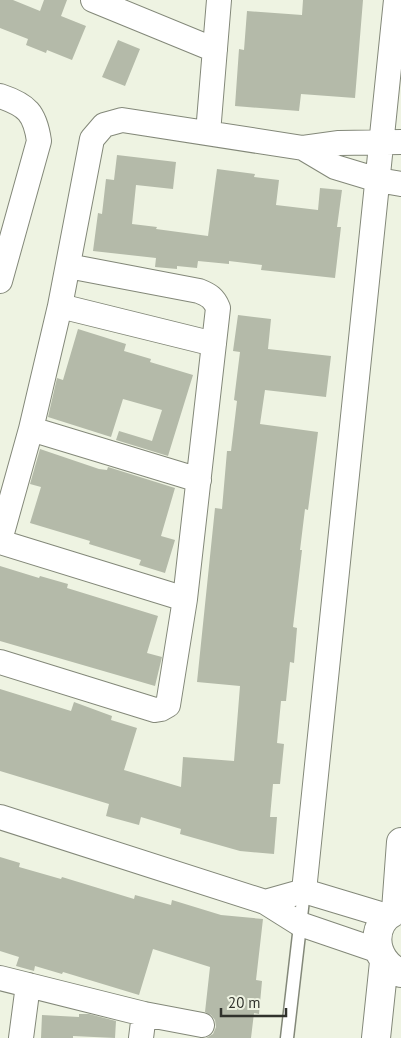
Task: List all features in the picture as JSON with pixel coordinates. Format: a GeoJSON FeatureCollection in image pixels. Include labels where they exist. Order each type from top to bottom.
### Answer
{"type":"FeatureCollection","features":[{"type":"Feature","properties":{"kind":"main road"},"geometry":{"type":"LineString","coordinates":[[376,1038],[388,962],[377,938],[380,927],[395,912],[401,842]]}},
{"type":"Feature","properties":{"kind":"street"},"geometry":{"type":"LineString","coordinates":[[93,0],[215,50]]}},
{"type":"Feature","properties":{"kind":"street"},"geometry":{"type":"LineString","coordinates":[[208,133],[220,0]]}},
{"type":"Feature","properties":{"kind":"street"},"geometry":{"type":"LineString","coordinates":[[304,891],[378,180],[391,142],[396,0]]}},
{"type":"Feature","properties":{"kind":"street"},"geometry":{"type":"LineString","coordinates":[[0,96],[16,101],[30,114],[36,124],[39,141],[0,280]]}},
{"type":"Feature","properties":{"kind":"street"},"geometry":{"type":"LineString","coordinates":[[184,599],[0,541],[31,429],[60,306],[92,139],[104,125],[122,120],[303,148],[339,143],[391,142]]}},
{"type":"Feature","properties":{"kind":"street"},"geometry":{"type":"LineString","coordinates":[[303,148],[336,167],[378,180],[401,184]]}},
{"type":"Feature","properties":{"kind":"street"},"geometry":{"type":"LineString","coordinates":[[0,662],[148,708],[161,709],[168,705],[199,480],[218,308],[210,295],[198,291],[68,266]]}},
{"type":"Feature","properties":{"kind":"street"},"geometry":{"type":"LineString","coordinates":[[60,306],[214,344]]}},
{"type":"Feature","properties":{"kind":"street"},"geometry":{"type":"LineString","coordinates":[[31,429],[199,480]]}},
{"type":"Feature","properties":{"kind":"street"},"geometry":{"type":"LineString","coordinates":[[0,816],[265,902],[300,924],[388,962]]}},
{"type":"Feature","properties":{"kind":"street"},"geometry":{"type":"LineString","coordinates":[[265,902],[304,891],[395,912]]}},
{"type":"Feature","properties":{"kind":"street"},"geometry":{"type":"LineString","coordinates":[[0,978],[144,1014],[202,1025]]}},
{"type":"Feature","properties":{"kind":"street"},"geometry":{"type":"LineString","coordinates":[[21,1038],[28,985]]}},
{"type":"Feature","properties":{"kind":"street"},"geometry":{"type":"LineString","coordinates":[[141,1038],[144,1014]]}},
{"type":"Feature","properties":{"kind":"lane"},"geometry":{"type":"LineString","coordinates":[[287,1038],[304,891]]}},
{"type":"Feature","properties":{"kind":"building"},"geometry":{"type":"Polygon","coordinates":[[[0,0],[13,0],[40,11],[44,0],[67,0],[61,16],[86,26],[72,60],[47,50],[46,53],[26,45],[28,39],[0,28],[0,0]]]}},
{"type":"Feature","properties":{"kind":"building"},"geometry":{"type":"Polygon","coordinates":[[[303,0],[363,0],[355,98],[301,94],[299,111],[235,106],[239,49],[244,50],[247,11],[302,15],[303,0]]]}},
{"type":"Feature","properties":{"kind":"building"},"geometry":{"type":"Polygon","coordinates":[[[118,40],[140,49],[125,86],[102,77],[118,40]]]}},
{"type":"Feature","properties":{"kind":"building"},"geometry":{"type":"Polygon","coordinates":[[[117,155],[176,162],[173,189],[136,185],[132,224],[157,227],[156,229],[208,236],[217,169],[255,174],[254,177],[279,180],[276,205],[318,210],[320,188],[342,190],[337,227],[341,227],[335,278],[261,270],[262,265],[229,261],[229,264],[198,261],[197,268],[177,266],[177,269],[155,267],[156,258],[93,251],[98,213],[102,214],[106,179],[114,180],[117,155]]]}},
{"type":"Feature","properties":{"kind":"building"},"geometry":{"type":"Polygon","coordinates":[[[238,315],[271,319],[268,349],[331,356],[326,397],[265,390],[260,424],[318,432],[308,510],[305,509],[300,550],[302,550],[293,627],[297,628],[294,663],[290,662],[286,701],[281,701],[277,743],[284,744],[280,784],[273,784],[270,817],[277,817],[274,854],[240,851],[180,834],[181,829],[141,817],[139,825],[106,816],[109,804],[0,771],[0,689],[71,711],[74,702],[112,716],[111,720],[137,728],[124,770],[181,787],[183,757],[234,761],[240,686],[197,682],[215,508],[222,509],[227,451],[231,451],[237,401],[234,400],[240,352],[233,351],[238,315]]]}},
{"type":"Feature","properties":{"kind":"building"},"geometry":{"type":"Polygon","coordinates":[[[78,329],[126,344],[124,351],[151,359],[150,362],[193,375],[168,456],[116,440],[119,431],[152,441],[162,410],[123,399],[111,437],[48,417],[57,378],[63,380],[78,329]]]}},
{"type":"Feature","properties":{"kind":"building"},"geometry":{"type":"Polygon","coordinates":[[[40,449],[99,469],[107,470],[108,467],[175,488],[161,536],[175,540],[165,573],[139,565],[141,560],[89,544],[90,541],[30,523],[41,487],[30,484],[40,449]]]}},
{"type":"Feature","properties":{"kind":"building"},"geometry":{"type":"Polygon","coordinates":[[[0,566],[39,578],[40,576],[68,584],[67,588],[158,616],[147,653],[162,657],[155,686],[0,641],[0,566]]]}},
{"type":"Feature","properties":{"kind":"building"},"geometry":{"type":"Polygon","coordinates":[[[0,857],[20,863],[19,867],[61,879],[62,877],[134,899],[135,895],[171,905],[172,900],[221,915],[263,919],[256,980],[262,981],[259,1014],[254,1013],[251,1038],[206,1038],[213,1034],[216,1027],[215,1020],[205,1012],[210,967],[153,949],[139,995],[63,972],[62,974],[35,966],[34,971],[16,966],[19,957],[0,951],[0,857]]]}},
{"type":"Feature","properties":{"kind":"building"},"geometry":{"type":"Polygon","coordinates":[[[79,1014],[89,1014],[116,1021],[115,1038],[73,1036],[73,1038],[41,1038],[42,1015],[79,1017],[79,1014]]]}}]}
